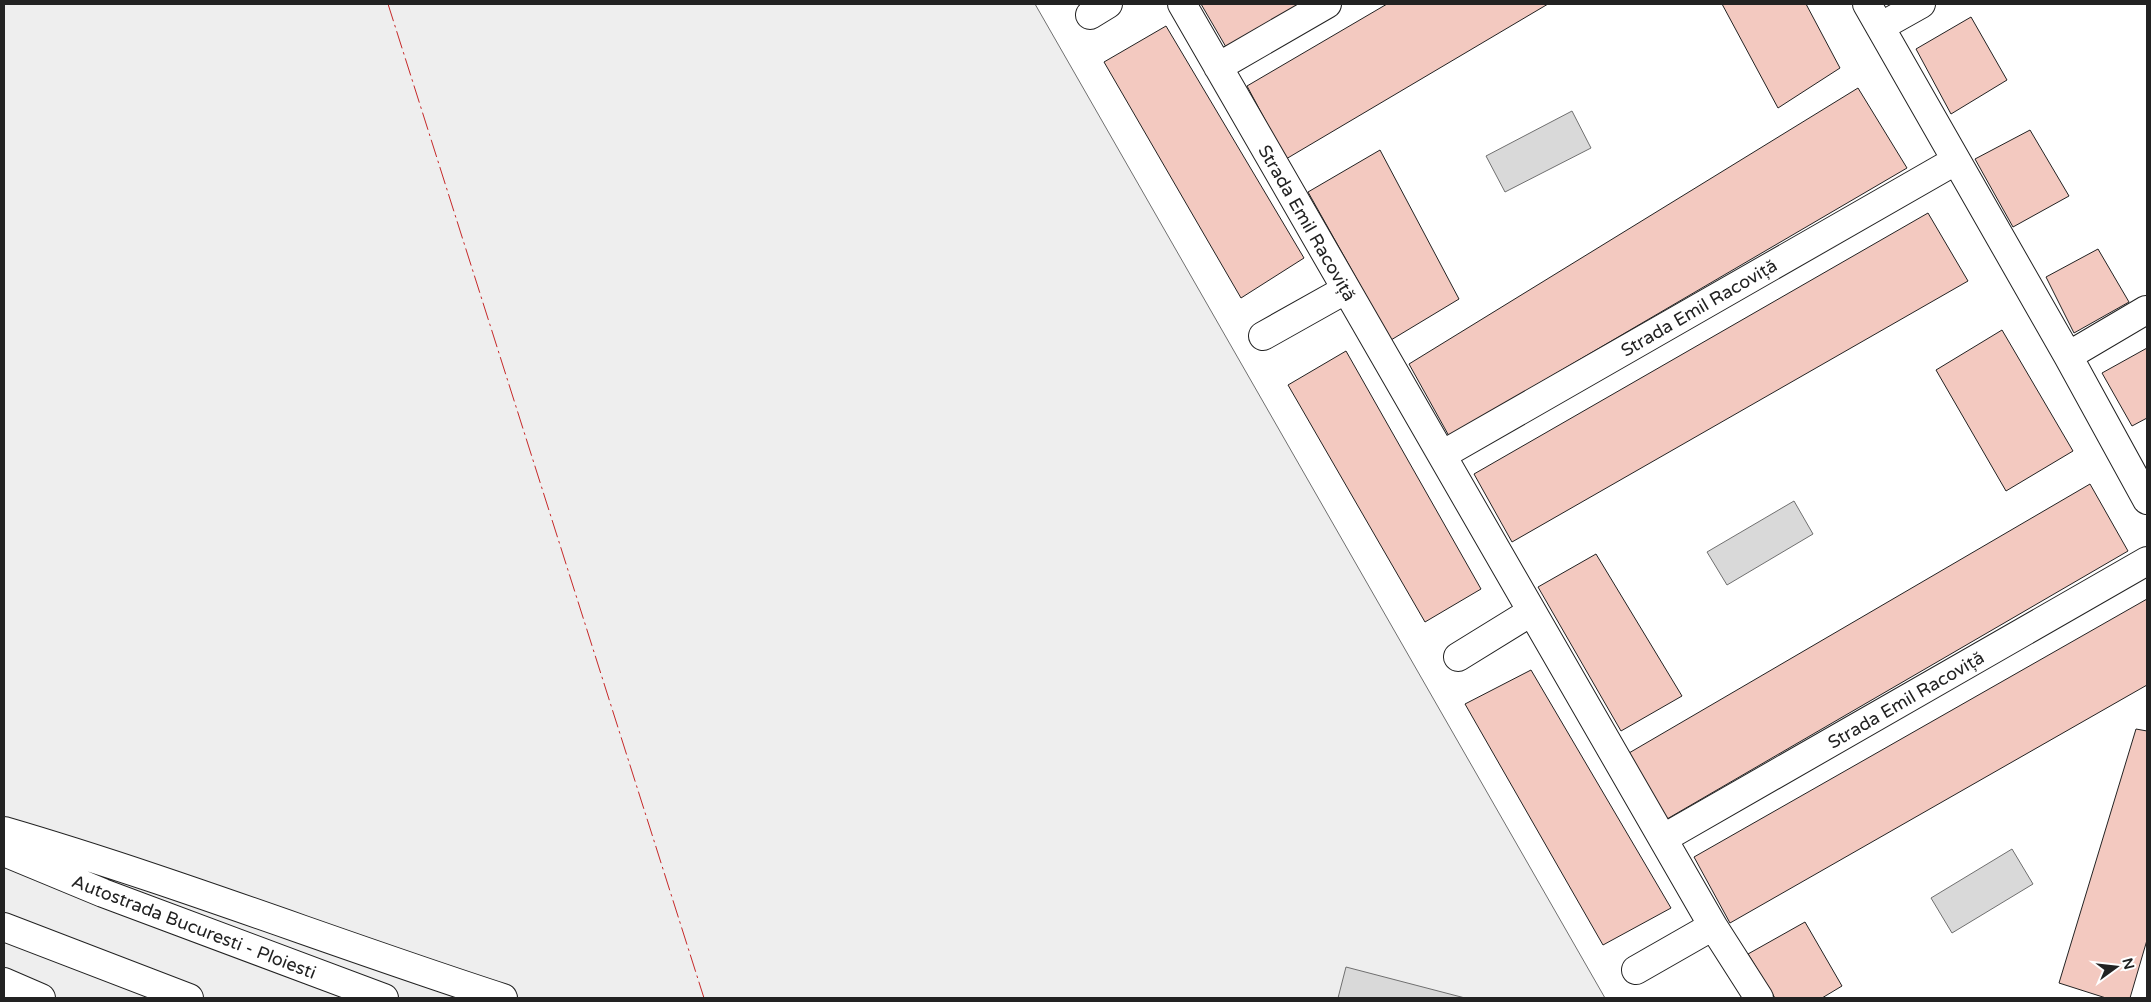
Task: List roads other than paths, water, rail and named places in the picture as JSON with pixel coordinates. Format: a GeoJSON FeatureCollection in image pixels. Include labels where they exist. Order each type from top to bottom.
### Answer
{"type":"FeatureCollection","features":[{"type":"Feature","properties":{"kind":"main road","name":"Strada Emil Racoviță"},"geometry":{"type":"LineString","coordinates":[[1182,4],[1713,926],[1759,998]]}},
{"type":"Feature","properties":{"kind":"main road"},"geometry":{"type":"LineString","coordinates":[[1218,67],[1327,4]]}},
{"type":"Feature","properties":{"kind":"main road"},"geometry":{"type":"LineString","coordinates":[[1867,4],[2068,356],[2147,500]]}},
{"type":"Feature","properties":{"kind":"main road"},"geometry":{"type":"LineString","coordinates":[[1880,27],[1921,4]]}},
{"type":"Feature","properties":{"kind":"main road","name":"Strada Emil Racoviță"},"geometry":{"type":"LineString","coordinates":[[1442,455],[1955,161]]}},
{"type":"Feature","properties":{"kind":"main road"},"geometry":{"type":"LineString","coordinates":[[1263,336],[1345,290]]}},
{"type":"Feature","properties":{"kind":"main road"},"geometry":{"type":"LineString","coordinates":[[2068,356],[2146,310]]}},
{"type":"Feature","properties":{"kind":"main road","name":"Strada Emil Racoviță"},"geometry":{"type":"LineString","coordinates":[[1664,838],[2147,561]]}},
{"type":"Feature","properties":{"kind":"main road"},"geometry":{"type":"LineString","coordinates":[[1458,657],[1531,612]]}},
{"type":"Feature","properties":{"kind":"main road"},"geometry":{"type":"LineString","coordinates":[[4,831],[85,854],[406,967],[502,998]]}},
{"type":"Feature","properties":{"kind":"main road","name":"Autostrada Bucuresti - Ploiesti"},"geometry":{"type":"LineString","coordinates":[[4,852],[112,896],[384,998]]}},
{"type":"Feature","properties":{"kind":"main road"},"geometry":{"type":"LineString","coordinates":[[4,926],[189,998]]}},
{"type":"Feature","properties":{"kind":"main road"},"geometry":{"type":"LineString","coordinates":[[1636,970],[1713,926]]}},
{"type":"Feature","properties":{"kind":"main road"},"geometry":{"type":"LineString","coordinates":[[4,982],[41,998]]}}]}
